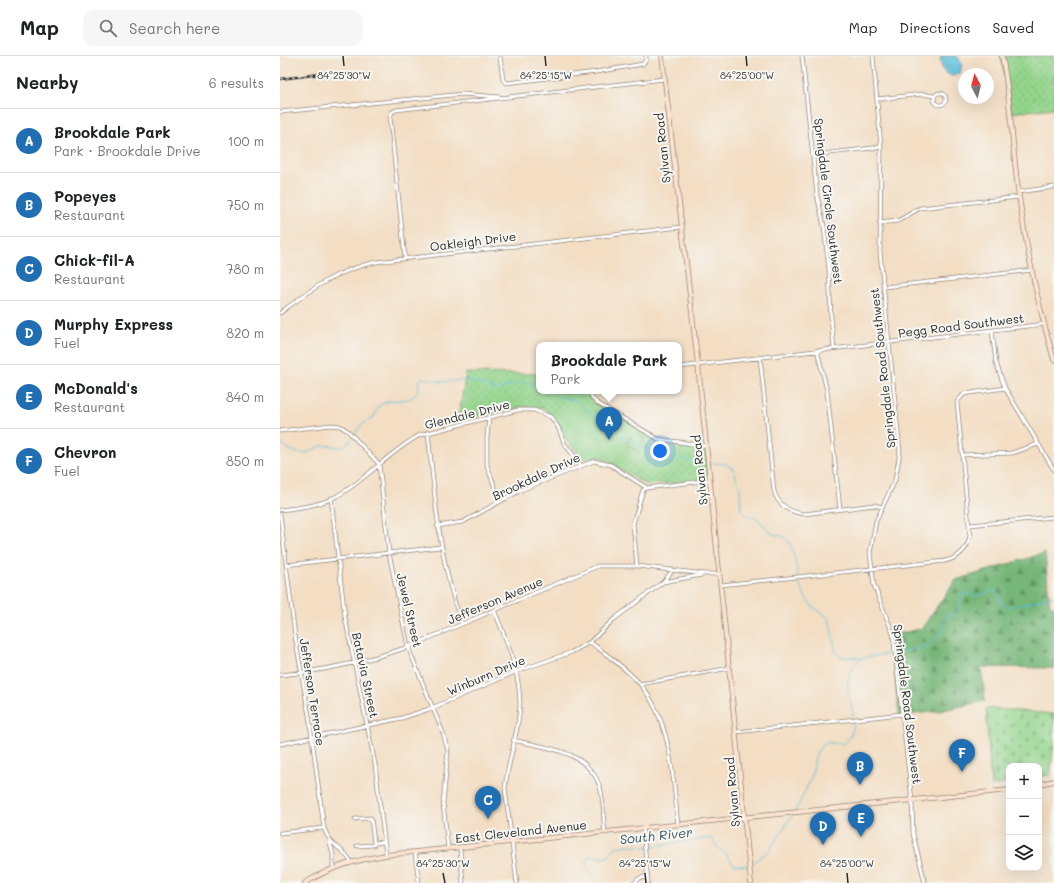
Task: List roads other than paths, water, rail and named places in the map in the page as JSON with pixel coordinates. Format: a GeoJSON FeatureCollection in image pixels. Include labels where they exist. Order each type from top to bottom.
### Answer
{"type":"FeatureCollection","features":[{"type":"Feature","properties":{"kind":"main road","name":"Sylvan Road"},"geometry":{"type":"LineString","coordinates":[[662,56],[698,365],[751,883]]}},
{"type":"Feature","properties":{"kind":"main road"},"geometry":{"type":"LineString","coordinates":[[1002,56],[1019,198],[1033,270],[1054,360]]}},
{"type":"Feature","properties":{"kind":"main road"},"geometry":{"type":"LineString","coordinates":[[1042,784],[1054,782]]}},
{"type":"Feature","properties":{"kind":"main road","name":"East Cleveland Avenue"},"geometry":{"type":"LineString","coordinates":[[305,883],[351,862],[386,855],[1006,790]]}},
{"type":"Feature","properties":{"kind":"street"},"geometry":{"type":"LineString","coordinates":[[500,56],[503,80],[507,83],[596,72],[643,64],[646,60],[646,56]]}},
{"type":"Feature","properties":{"kind":"street","name":"Springdale Circle Southwest"},"geometry":{"type":"LineString","coordinates":[[802,56],[813,155],[830,270],[831,318],[834,348]]}},
{"type":"Feature","properties":{"kind":"street","name":"Springdale Road Southwest"},"geometry":{"type":"LineString","coordinates":[[873,56],[878,99],[881,147],[879,223],[900,452],[895,480],[882,508],[872,537],[871,569],[874,585],[893,634],[912,800],[913,834],[925,883]]}},
{"type":"Feature","properties":{"kind":"street"},"geometry":{"type":"LineString","coordinates":[[405,258],[390,118],[392,112],[404,109],[664,79]]}},
{"type":"Feature","properties":{"kind":"street"},"geometry":{"type":"LineString","coordinates":[[280,112],[463,94],[504,98]]}},
{"type":"Feature","properties":{"kind":"street"},"geometry":{"type":"LineString","coordinates":[[878,99],[923,94],[934,96]]}},
{"type":"Feature","properties":{"kind":"street"},"geometry":{"type":"LineString","coordinates":[[813,155],[881,147]]}},
{"type":"Feature","properties":{"kind":"street"},"geometry":{"type":"LineString","coordinates":[[1018,192],[1054,187]]}},
{"type":"Feature","properties":{"kind":"street"},"geometry":{"type":"LineString","coordinates":[[879,223],[898,221],[920,208],[1019,198]]}},
{"type":"Feature","properties":{"kind":"street","name":"Oakleigh Drive"},"geometry":{"type":"LineString","coordinates":[[280,313],[320,283],[339,273],[363,265],[405,258],[681,226]]}},
{"type":"Feature","properties":{"kind":"street"},"geometry":{"type":"LineString","coordinates":[[884,287],[1033,270]]}},
{"type":"Feature","properties":{"kind":"street","name":"Pegg Road Southwest"},"geometry":{"type":"LineString","coordinates":[[682,367],[1045,324]]}},
{"type":"Feature","properties":{"kind":"street"},"geometry":{"type":"LineString","coordinates":[[992,330],[996,363],[1005,388],[1054,470]]}},
{"type":"Feature","properties":{"kind":"street"},"geometry":{"type":"LineString","coordinates":[[817,350],[827,391],[840,509]]}},
{"type":"Feature","properties":{"kind":"street"},"geometry":{"type":"LineString","coordinates":[[760,357],[774,491],[776,497],[784,507],[795,513],[804,514],[874,505],[882,508]]}},
{"type":"Feature","properties":{"kind":"street"},"geometry":{"type":"LineString","coordinates":[[721,585],[953,559],[961,554],[967,546],[970,536],[970,525],[957,405],[958,399],[964,394],[1005,388]]}},
{"type":"Feature","properties":{"kind":"street"},"geometry":{"type":"LineString","coordinates":[[591,394],[592,398],[597,403],[658,439],[706,446]]}},
{"type":"Feature","properties":{"kind":"street","name":"Glendale Drive"},"geometry":{"type":"LineString","coordinates":[[280,510],[310,506],[331,498],[379,464],[408,441],[428,432],[523,410],[534,410],[546,414],[556,422],[564,443],[581,464]]}},
{"type":"Feature","properties":{"kind":"street"},"geometry":{"type":"LineString","coordinates":[[489,418],[487,465],[500,502]]}},
{"type":"Feature","properties":{"kind":"street"},"geometry":{"type":"LineString","coordinates":[[280,431],[331,425],[340,426],[348,431],[379,464]]}},
{"type":"Feature","properties":{"kind":"street"},"geometry":{"type":"LineString","coordinates":[[428,432],[440,547],[449,586],[462,624]]}},
{"type":"Feature","properties":{"kind":"street"},"geometry":{"type":"LineString","coordinates":[[962,455],[1012,452],[1038,444]]}},
{"type":"Feature","properties":{"kind":"street","name":"Brookdale Drive"},"geometry":{"type":"LineString","coordinates":[[437,526],[463,522],[521,490],[581,464],[594,461],[606,462],[648,488]]}},
{"type":"Feature","properties":{"kind":"street","name":"Jewel Street"},"geometry":{"type":"LineString","coordinates":[[379,464],[389,553],[408,648],[443,733],[448,751],[448,765],[443,803],[448,849]]}},
{"type":"Feature","properties":{"kind":"street"},"geometry":{"type":"LineString","coordinates":[[637,566],[633,524],[643,490],[648,488],[710,480]]}},
{"type":"Feature","properties":{"kind":"street","name":"Batavia Street"},"geometry":{"type":"LineString","coordinates":[[331,498],[345,617],[368,726],[386,855]]}},
{"type":"Feature","properties":{"kind":"street","name":"Jefferson Terrace"},"geometry":{"type":"LineString","coordinates":[[280,514],[324,828],[330,842],[344,852],[351,862]]}},
{"type":"Feature","properties":{"kind":"street"},"geometry":{"type":"LineString","coordinates":[[970,525],[1054,517]]}},
{"type":"Feature","properties":{"kind":"street"},"geometry":{"type":"LineString","coordinates":[[286,565],[440,547]]}},
{"type":"Feature","properties":{"kind":"street","name":"Jefferson Avenue"},"geometry":{"type":"LineString","coordinates":[[280,675],[355,662],[408,648],[592,568],[605,566],[637,566],[705,574],[720,574]]}},
{"type":"Feature","properties":{"kind":"street","name":"Winburn Drive"},"geometry":{"type":"LineString","coordinates":[[280,744],[402,718],[432,708],[515,672],[572,652],[590,642],[613,620],[663,582],[672,570]]}},
{"type":"Feature","properties":{"kind":"street"},"geometry":{"type":"LineString","coordinates":[[663,582],[705,574]]}},
{"type":"Feature","properties":{"kind":"street"},"geometry":{"type":"LineString","coordinates":[[494,610],[509,646],[520,704],[505,788],[517,883]]}},
{"type":"Feature","properties":{"kind":"street"},"geometry":{"type":"LineString","coordinates":[[590,642],[640,684],[654,707],[666,740],[671,765],[678,825]]}},
{"type":"Feature","properties":{"kind":"street"},"geometry":{"type":"LineString","coordinates":[[640,684],[730,668]]}},
{"type":"Feature","properties":{"kind":"street"},"geometry":{"type":"LineString","coordinates":[[736,732],[902,714]]}},
{"type":"Feature","properties":{"kind":"street"},"geometry":{"type":"LineString","coordinates":[[514,740],[565,752],[585,763],[600,787],[605,833]]}},
{"type":"Feature","properties":{"kind":"street"},"geometry":{"type":"LineString","coordinates":[[355,819],[371,818],[374,843]]}},
{"type":"Feature","properties":{"kind":"street"},"geometry":{"type":"LineString","coordinates":[[280,833],[324,828]]}},
{"type":"Feature","properties":{"kind":"street"},"geometry":{"type":"LineString","coordinates":[[643,829],[648,883]]}},
{"type":"Feature","properties":{"kind":"street"},"geometry":{"type":"LineString","coordinates":[[330,842],[333,854],[333,869]]}},
{"type":"Feature","properties":{"kind":"street"},"geometry":{"type":"LineString","coordinates":[[357,846],[374,845],[374,843],[384,842]]}},
{"type":"Feature","properties":{"kind":"street"},"geometry":{"type":"LineString","coordinates":[[460,848],[463,883]]}},
{"type":"Feature","properties":{"kind":"street"},"geometry":{"type":"LineString","coordinates":[[415,852],[419,883]]}},
{"type":"Feature","properties":{"kind":"street"},"geometry":{"type":"LineString","coordinates":[[634,883],[640,878],[648,876]]}},
{"type":"Feature","properties":{"kind":"water"},"geometry":{"type":"Polygon","coordinates":[[[941,56],[957,56],[962,64],[961,68],[958,68],[958,74],[952,76],[944,72],[940,62],[941,56]]]}},
{"type":"Feature","properties":{"kind":"waterway"},"geometry":{"type":"LineString","coordinates":[[354,435],[361,425],[374,417],[378,408],[384,403],[413,397],[417,391],[419,381],[422,378],[442,382],[468,380],[497,390],[521,382],[536,384]]}},
{"type":"Feature","properties":{"kind":"waterway"},"geometry":{"type":"LineString","coordinates":[[555,394],[558,397],[576,401],[617,433],[647,449],[682,459],[704,463]]}},
{"type":"Feature","properties":{"kind":"waterway"},"geometry":{"type":"LineString","coordinates":[[280,443],[295,452],[307,453],[321,446],[328,445],[342,447],[345,446],[352,438]]}},
{"type":"Feature","properties":{"kind":"waterway"},"geometry":{"type":"LineString","coordinates":[[713,463],[726,464],[734,470],[740,490],[741,510],[745,514],[759,520],[773,534],[783,536],[790,543],[796,563],[799,583],[806,598],[812,606],[829,618],[836,653],[841,657],[861,658]]}},
{"type":"Feature","properties":{"kind":"waterway","name":"South River"},"geometry":{"type":"LineString","coordinates":[[897,653],[927,646],[943,632],[945,617],[958,610],[960,607],[961,595],[967,593],[975,596],[996,590],[1002,605],[1011,607],[1054,596]]}},
{"type":"Feature","properties":{"kind":"waterway","name":"South River"},"geometry":{"type":"LineString","coordinates":[[795,811],[811,778],[815,757],[819,749],[829,743],[844,743],[850,736],[853,728],[853,719],[848,685],[849,677],[854,666],[857,662],[867,657],[894,654]]}},
{"type":"Feature","properties":{"kind":"waterway","name":"South River"},"geometry":{"type":"LineString","coordinates":[[751,864],[769,851],[793,814]]}},
{"type":"Feature","properties":{"kind":"waterway","name":"South River"},"geometry":{"type":"LineString","coordinates":[[599,883],[589,871],[587,864],[589,856],[604,858],[609,856],[615,848],[625,845],[646,847],[712,838],[717,847],[725,853],[734,865],[749,866]]}},
{"type":"Feature","properties":{"kind":"railway"},"geometry":{"type":"LineString","coordinates":[[280,79],[329,73]]}},
{"type":"Feature","properties":{"kind":"place","name":"Brookdale Park"},"geometry":{"type":"Point","coordinates":[609,440]}},
{"type":"Feature","properties":{"kind":"place","name":"Chevron"},"geometry":{"type":"Point","coordinates":[962,772]}},
{"type":"Feature","properties":{"kind":"place","name":"Popeyes"},"geometry":{"type":"Point","coordinates":[860,785]}},
{"type":"Feature","properties":{"kind":"place","name":"Chick-fil-A"},"geometry":{"type":"Point","coordinates":[488,819]}},
{"type":"Feature","properties":{"kind":"place","name":"McDonald's"},"geometry":{"type":"Point","coordinates":[861,837]}},
{"type":"Feature","properties":{"kind":"place","name":"Murphy Express"},"geometry":{"type":"Point","coordinates":[823,845]}}]}
